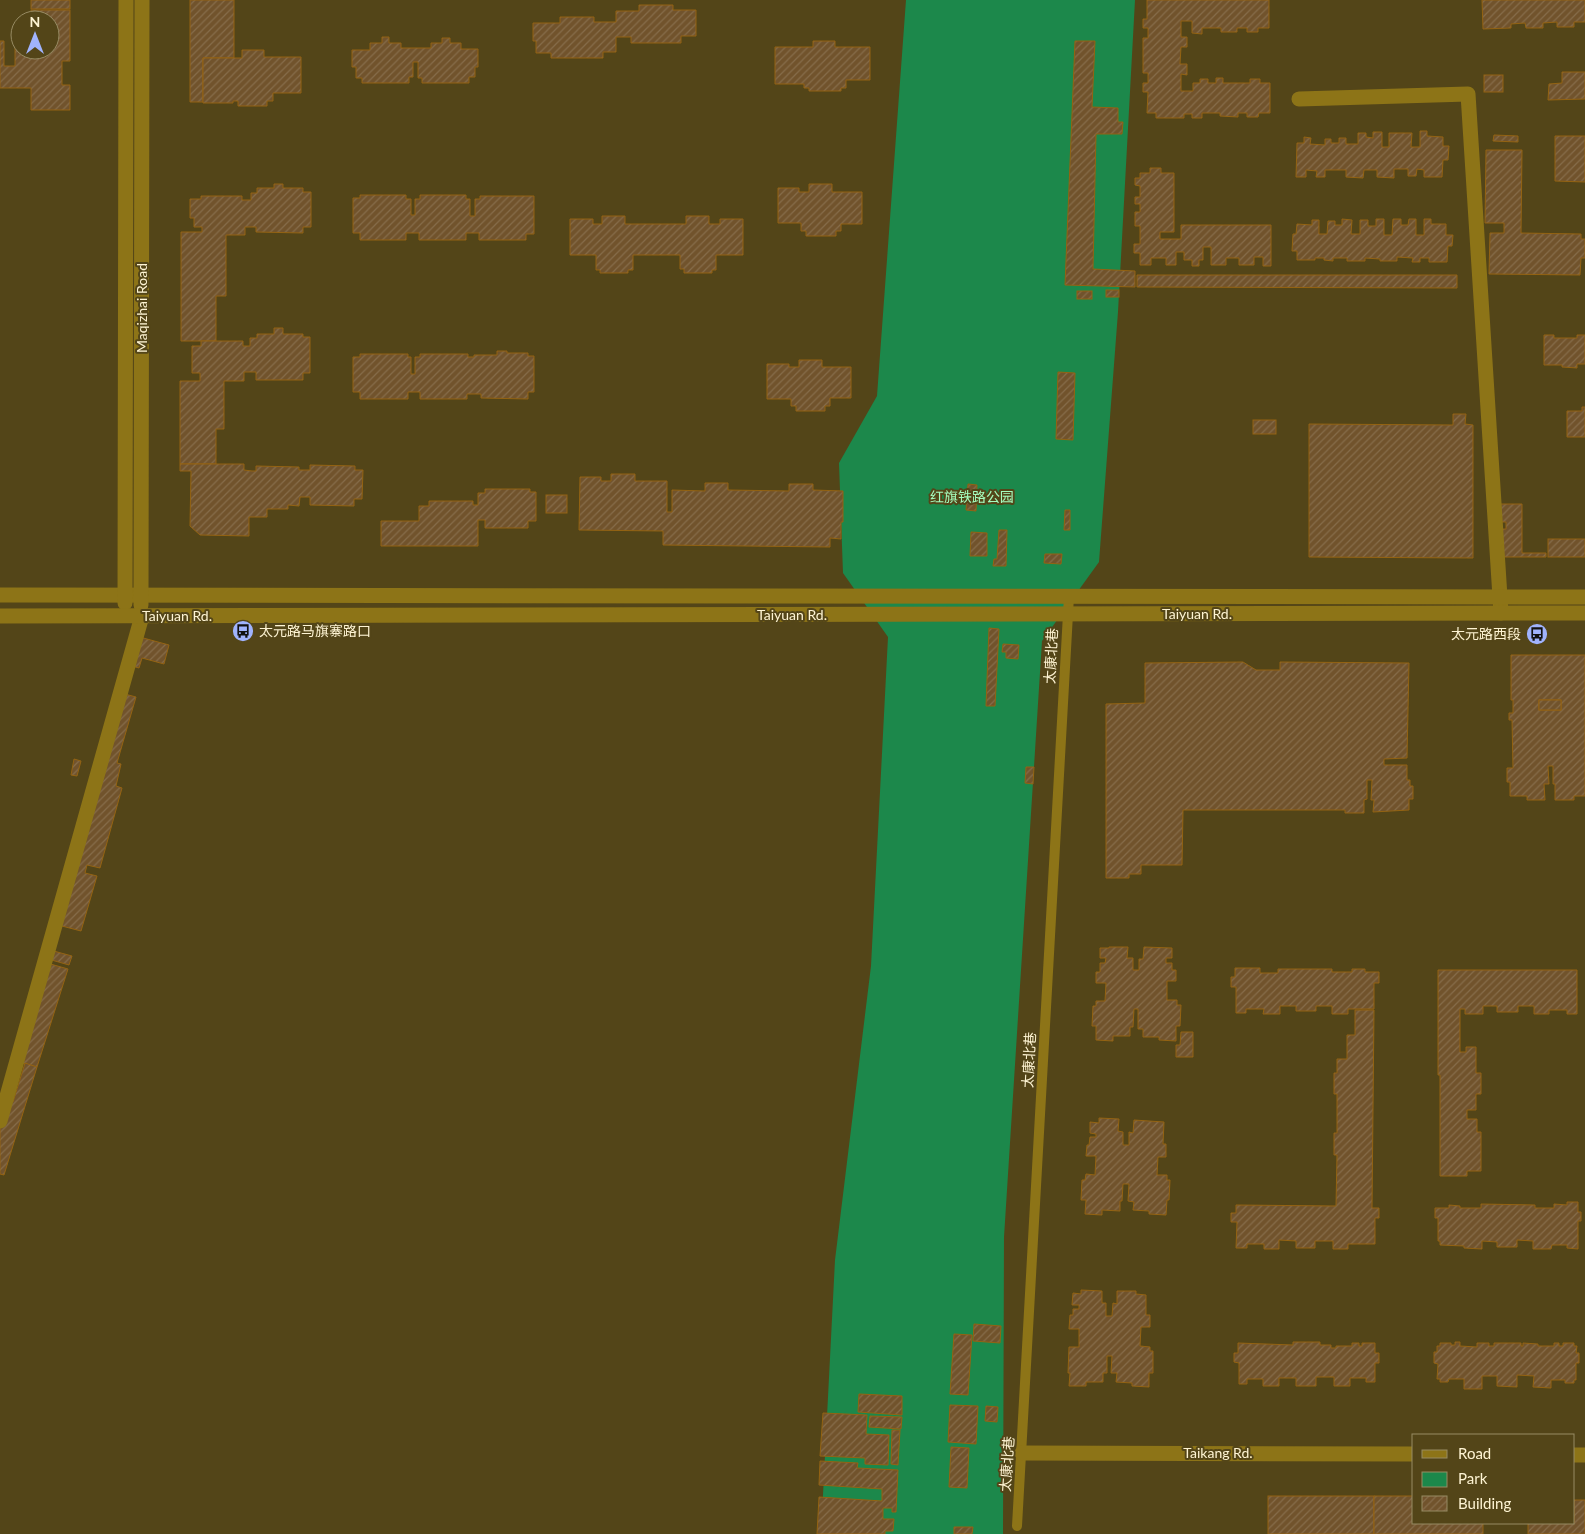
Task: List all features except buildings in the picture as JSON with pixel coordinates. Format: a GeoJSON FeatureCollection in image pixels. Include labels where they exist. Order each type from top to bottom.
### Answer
{"type":"FeatureCollection","features":[{"type":"Feature","properties":{"kind":"main road","name":"Maqizhai Road"},"geometry":{"type":"LineString","coordinates":[[125,615],[126,0]]}},
{"type":"Feature","properties":{"kind":"main road","name":"Maqizhai Road"},"geometry":{"type":"LineString","coordinates":[[0,1122],[142,616],[142,0]]}},
{"type":"Feature","properties":{"kind":"main road"},"geometry":{"type":"LineString","coordinates":[[1299,99],[1468,94],[1501,613]]}},
{"type":"Feature","properties":{"kind":"main road","name":"Taiyuan Rd."},"geometry":{"type":"LineString","coordinates":[[0,595],[1585,597]]}},
{"type":"Feature","properties":{"kind":"main road","name":"Taiyuan Rd."},"geometry":{"type":"LineString","coordinates":[[0,616],[1585,613]]}},
{"type":"Feature","properties":{"kind":"main road","name":"Taikang Rd."},"geometry":{"type":"LineString","coordinates":[[1022,1453],[1412,1454]]}},
{"type":"Feature","properties":{"kind":"lane","name":"太康北巷"},"geometry":{"type":"LineString","coordinates":[[1017,1526],[1069,596]]}},
{"type":"Feature","properties":{"kind":"green space","name":"红旗铁路公园"},"geometry":{"type":"Polygon","coordinates":[[[906,0],[1135,0],[1118,312],[1099,562],[1042,641],[1004,1237],[1003,1534],[821,1534],[835,1260],[871,966],[888,637],[843,573],[839,463],[877,396],[906,0]]]}},
{"type":"Feature","properties":{"kind":"place","name":"太元路马旗寨路口"},"geometry":{"type":"Point","coordinates":[243,631]}},
{"type":"Feature","properties":{"kind":"place","name":"太元路西段"},"geometry":{"type":"Point","coordinates":[1537,634]}}]}
